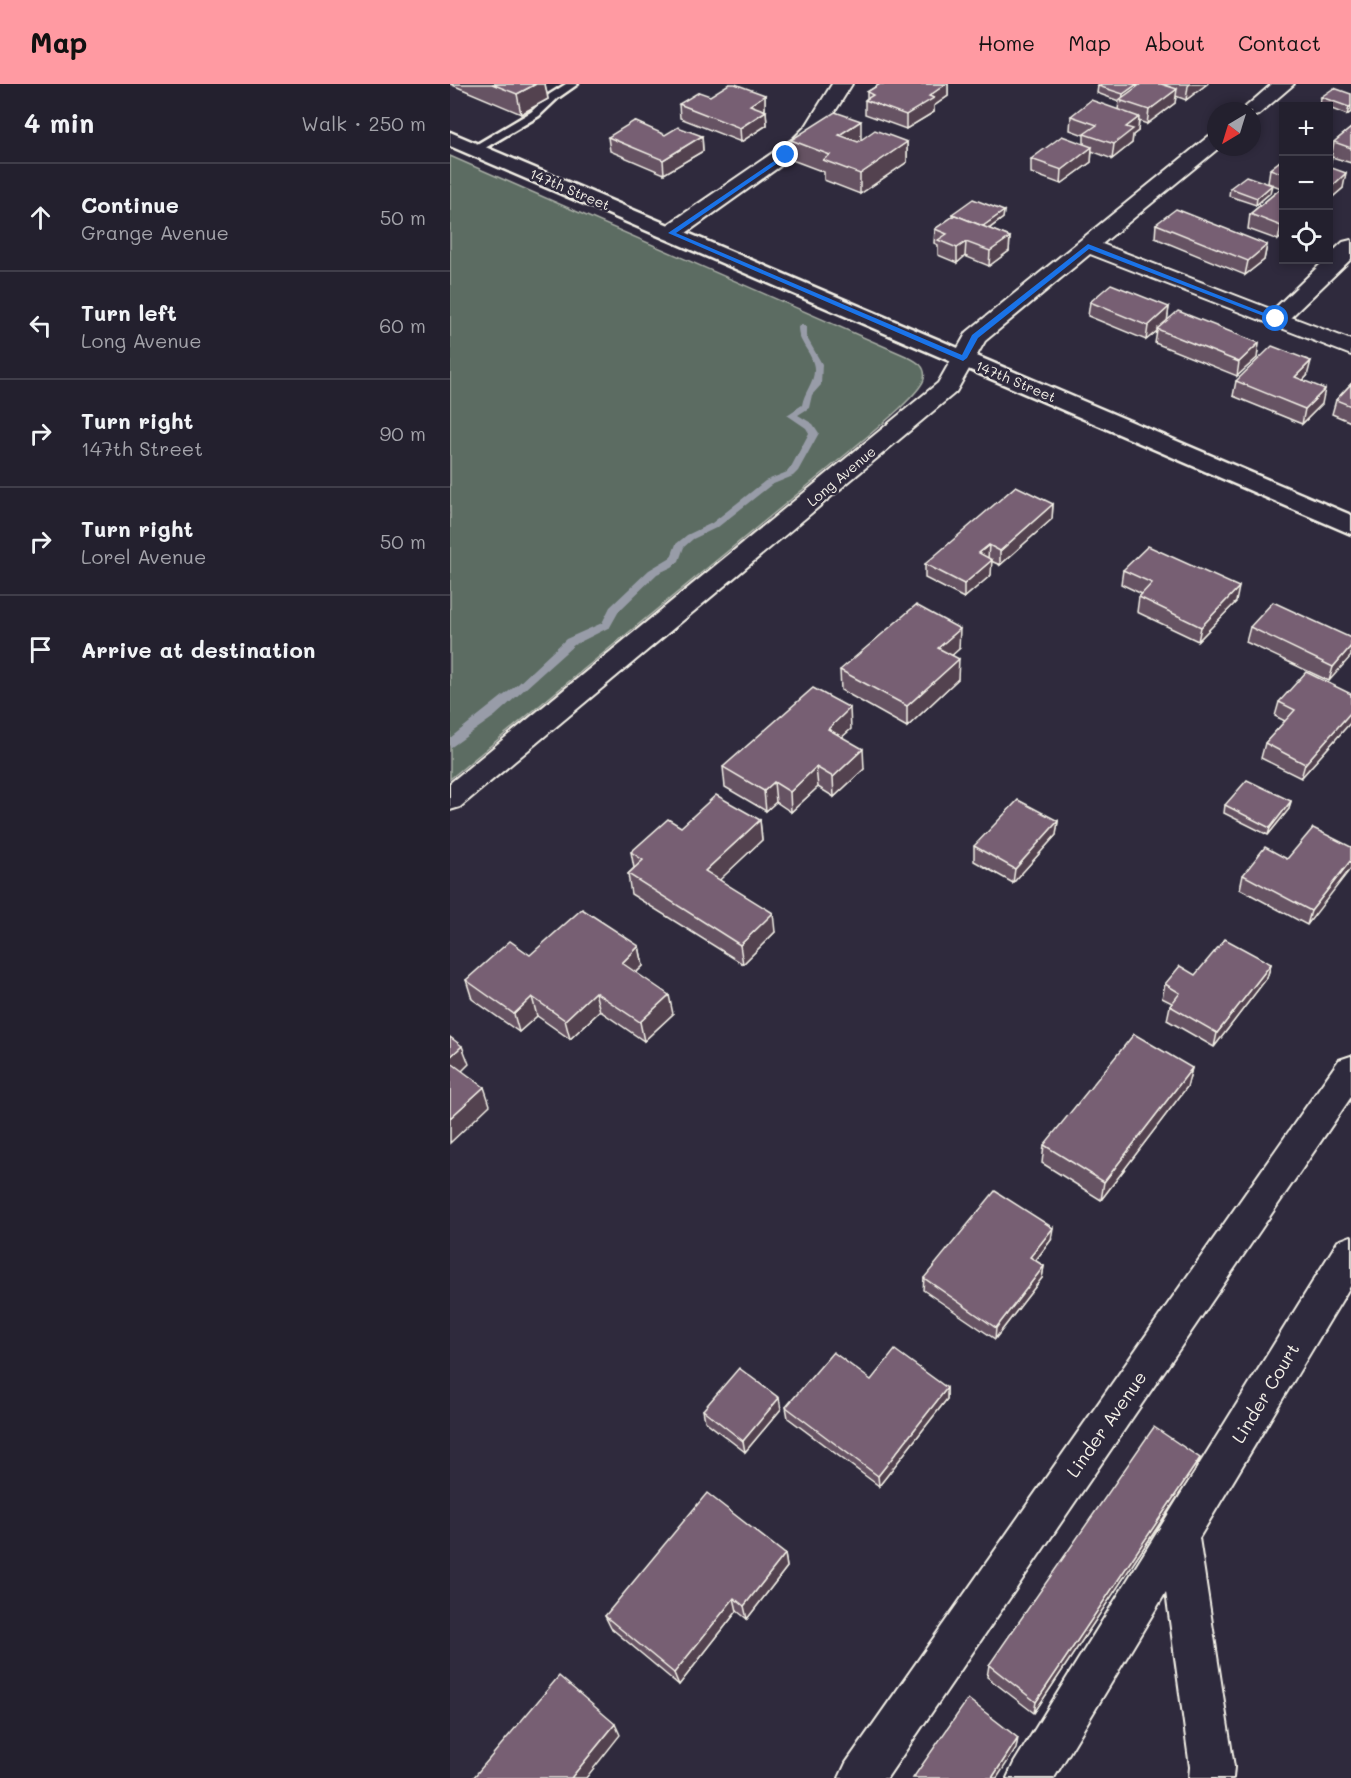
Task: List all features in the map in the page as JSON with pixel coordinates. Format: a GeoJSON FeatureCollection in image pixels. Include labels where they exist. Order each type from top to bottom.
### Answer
{"type":"FeatureCollection","features":[{"type":"Feature","properties":{"kind":"main road","name":"147th Street"},"geometry":{"type":"LineString","coordinates":[[450,138],[1351,525]]}},
{"type":"Feature","properties":{"kind":"street"},"geometry":{"type":"LineString","coordinates":[[671,233],[800,143],[814,130],[842,84]]}},
{"type":"Feature","properties":{"kind":"street"},"geometry":{"type":"LineString","coordinates":[[1261,103],[1284,84]]}},
{"type":"Feature","properties":{"kind":"street","name":"Long Avenue"},"geometry":{"type":"LineString","coordinates":[[450,799],[948,387],[975,337],[1207,147]]}},
{"type":"Feature","properties":{"kind":"street"},"geometry":{"type":"LineString","coordinates":[[1088,246],[1351,348]]}},
{"type":"Feature","properties":{"kind":"street"},"geometry":{"type":"LineString","coordinates":[[1276,319],[1351,247]]}},
{"type":"Feature","properties":{"kind":"street","name":"Linder Avenue"},"geometry":{"type":"LineString","coordinates":[[861,1778],[1351,1070]]}},
{"type":"Feature","properties":{"kind":"street","name":"Linder Court"},"geometry":{"type":"LineString","coordinates":[[1029,1778],[1351,1252]]}},
{"type":"Feature","properties":{"kind":"street"},"geometry":{"type":"LineString","coordinates":[[1178,1534],[1212,1767],[1210,1778]]}},
{"type":"Feature","properties":{"kind":"lane"},"geometry":{"type":"LineString","coordinates":[[476,149],[535,114],[554,96],[573,84]]}},
{"type":"Feature","properties":{"kind":"green space"},"geometry":{"type":"Polygon","coordinates":[[[450,156],[906,356],[922,367],[924,379],[913,395],[879,427],[450,779],[450,156]]]}},
{"type":"Feature","properties":{"kind":"building"},"geometry":{"type":"Polygon","coordinates":[[[492,84],[536,84],[517,94],[492,84]]]}},
{"type":"Feature","properties":{"kind":"building"},"geometry":{"type":"Polygon","coordinates":[[[729,84],[765,95],[750,105],[766,111],[740,128],[679,104],[699,92],[710,96],[729,84]]]}},
{"type":"Feature","properties":{"kind":"building"},"geometry":{"type":"Polygon","coordinates":[[[880,84],[946,84],[929,96],[934,98],[906,115],[865,100],[873,95],[867,92],[880,84]]]}},
{"type":"Feature","properties":{"kind":"building"},"geometry":{"type":"Polygon","coordinates":[[[1101,84],[1137,84],[1123,94],[1098,86],[1101,84]]]}},
{"type":"Feature","properties":{"kind":"building"},"geometry":{"type":"Polygon","coordinates":[[[1141,84],[1161,84],[1177,89],[1149,110],[1119,100],[1141,84]]]}},
{"type":"Feature","properties":{"kind":"building"},"geometry":{"type":"Polygon","coordinates":[[[1334,88],[1351,94],[1351,106],[1321,97],[1334,88]]]}},
{"type":"Feature","properties":{"kind":"building"},"geometry":{"type":"Polygon","coordinates":[[[1091,100],[1139,117],[1126,127],[1133,129],[1114,144],[1084,134],[1097,125],[1071,116],[1091,100]]]}},
{"type":"Feature","properties":{"kind":"building"},"geometry":{"type":"Polygon","coordinates":[[[835,112],[861,121],[839,135],[858,142],[875,130],[907,142],[860,174],[823,160],[830,155],[791,140],[835,112]]]}},
{"type":"Feature","properties":{"kind":"building"},"geometry":{"type":"Polygon","coordinates":[[[634,121],[665,135],[678,127],[702,136],[663,160],[608,137],[634,121]]]}},
{"type":"Feature","properties":{"kind":"building"},"geometry":{"type":"Polygon","coordinates":[[[1351,128],[1351,148],[1334,142],[1351,128]]]}},
{"type":"Feature","properties":{"kind":"building"},"geometry":{"type":"Polygon","coordinates":[[[1062,136],[1092,147],[1062,170],[1031,159],[1062,136]]]}},
{"type":"Feature","properties":{"kind":"building"},"geometry":{"type":"Polygon","coordinates":[[[1279,162],[1279,172],[1270,169],[1279,162]]]}},
{"type":"Feature","properties":{"kind":"building"},"geometry":{"type":"Polygon","coordinates":[[[1333,168],[1346,173],[1333,185],[1333,168]]]}},
{"type":"Feature","properties":{"kind":"building"},"geometry":{"type":"Polygon","coordinates":[[[1246,176],[1272,185],[1257,198],[1230,188],[1246,176]]]}},
{"type":"Feature","properties":{"kind":"building"},"geometry":{"type":"Polygon","coordinates":[[[1279,190],[1279,225],[1250,214],[1279,190]]]}},
{"type":"Feature","properties":{"kind":"building"},"geometry":{"type":"Polygon","coordinates":[[[973,199],[1004,211],[983,226],[952,214],[973,199]]]}},
{"type":"Feature","properties":{"kind":"building"},"geometry":{"type":"Polygon","coordinates":[[[1176,209],[1267,245],[1248,261],[1156,224],[1176,209]]]}},
{"type":"Feature","properties":{"kind":"building"},"geometry":{"type":"Polygon","coordinates":[[[955,215],[1010,237],[990,251],[966,242],[957,248],[938,240],[947,234],[935,229],[955,215]]]}},
{"type":"Feature","properties":{"kind":"building"},"geometry":{"type":"Polygon","coordinates":[[[1111,284],[1169,307],[1148,326],[1090,302],[1111,284]]]}},
{"type":"Feature","properties":{"kind":"building"},"geometry":{"type":"Polygon","coordinates":[[[1178,311],[1259,343],[1239,362],[1157,329],[1178,311]]]}},
{"type":"Feature","properties":{"kind":"building"},"geometry":{"type":"Polygon","coordinates":[[[1272,346],[1311,361],[1295,377],[1325,389],[1305,409],[1236,381],[1272,346]]]}},
{"type":"Feature","properties":{"kind":"building"},"geometry":{"type":"Polygon","coordinates":[[[1351,384],[1351,406],[1336,400],[1351,384]]]}},
{"type":"Feature","properties":{"kind":"building"},"geometry":{"type":"Polygon","coordinates":[[[1016,486],[1053,504],[1000,551],[989,545],[979,553],[992,560],[964,584],[925,564],[1016,486]]]}},
{"type":"Feature","properties":{"kind":"building"},"geometry":{"type":"Polygon","coordinates":[[[1148,546],[1239,587],[1201,627],[1139,597],[1152,583],[1123,570],[1148,546]]]}},
{"type":"Feature","properties":{"kind":"building"},"geometry":{"type":"Polygon","coordinates":[[[1273,602],[1351,638],[1351,646],[1333,667],[1250,627],[1273,602]]]}},
{"type":"Feature","properties":{"kind":"building"},"geometry":{"type":"Polygon","coordinates":[[[916,605],[960,629],[938,648],[959,659],[907,706],[840,670],[916,605]]]}},
{"type":"Feature","properties":{"kind":"building"},"geometry":{"type":"Polygon","coordinates":[[[1306,672],[1351,694],[1351,712],[1305,764],[1265,743],[1295,710],[1279,702],[1306,672]]]}},
{"type":"Feature","properties":{"kind":"building"},"geometry":{"type":"Polygon","coordinates":[[[813,688],[850,708],[828,729],[863,749],[833,777],[816,767],[790,792],[774,782],[764,791],[723,767],[813,688]]]}},
{"type":"Feature","properties":{"kind":"building"},"geometry":{"type":"Polygon","coordinates":[[[1247,780],[1291,801],[1270,828],[1225,805],[1247,780]]]}},
{"type":"Feature","properties":{"kind":"building"},"geometry":{"type":"Polygon","coordinates":[[[716,795],[760,820],[705,871],[773,913],[740,945],[628,874],[643,860],[631,852],[668,819],[681,827],[716,795]]]}},
{"type":"Feature","properties":{"kind":"building"},"geometry":{"type":"Polygon","coordinates":[[[1018,800],[1058,821],[1015,869],[974,846],[1018,800]]]}},
{"type":"Feature","properties":{"kind":"building"},"geometry":{"type":"Polygon","coordinates":[[[1313,828],[1351,847],[1351,860],[1311,911],[1243,875],[1265,847],[1287,859],[1313,828]]]}},
{"type":"Feature","properties":{"kind":"building"},"geometry":{"type":"Polygon","coordinates":[[[582,909],[639,946],[622,963],[669,995],[640,1022],[595,992],[565,1020],[532,997],[514,1014],[466,980],[510,941],[530,955],[582,909]]]}},
{"type":"Feature","properties":{"kind":"building"},"geometry":{"type":"Polygon","coordinates":[[[1225,939],[1271,964],[1217,1033],[1170,1006],[1180,993],[1165,984],[1180,966],[1195,975],[1225,939]]]}},
{"type":"Feature","properties":{"kind":"building"},"geometry":{"type":"Polygon","coordinates":[[[1134,1034],[1192,1068],[1104,1182],[1044,1145],[1134,1034]]]}},
{"type":"Feature","properties":{"kind":"building"},"geometry":{"type":"Polygon","coordinates":[[[450,1037],[462,1046],[450,1057],[450,1037]]]}},
{"type":"Feature","properties":{"kind":"building"},"geometry":{"type":"Polygon","coordinates":[[[450,1062],[484,1087],[450,1118],[450,1062]]]}},
{"type":"Feature","properties":{"kind":"building"},"geometry":{"type":"Polygon","coordinates":[[[995,1191],[1053,1228],[1030,1257],[1044,1266],[996,1328],[924,1278],[995,1191]]]}},
{"type":"Feature","properties":{"kind":"building"},"geometry":{"type":"Polygon","coordinates":[[[895,1350],[947,1388],[878,1476],[786,1407],[833,1352],[871,1380],[895,1350]]]}},
{"type":"Feature","properties":{"kind":"building"},"geometry":{"type":"Polygon","coordinates":[[[739,1368],[779,1398],[743,1441],[703,1410],[739,1368]]]}},
{"type":"Feature","properties":{"kind":"building"},"geometry":{"type":"Polygon","coordinates":[[[1154,1427],[1200,1458],[1036,1702],[989,1665],[1154,1427]]]}},
{"type":"Feature","properties":{"kind":"building"},"geometry":{"type":"Polygon","coordinates":[[[707,1493],[785,1554],[744,1606],[734,1598],[674,1673],[605,1616],[707,1493]]]}},
{"type":"Feature","properties":{"kind":"building"},"geometry":{"type":"Polygon","coordinates":[[[559,1676],[615,1724],[571,1778],[473,1778],[559,1676]]]}},
{"type":"Feature","properties":{"kind":"building"},"geometry":{"type":"Polygon","coordinates":[[[968,1699],[1018,1738],[992,1778],[913,1778],[968,1699]]]}},
{"type":"Feature","properties":{"kind":"waterway"},"geometry":{"type":"LineString","coordinates":[[450,744],[522,687],[570,642],[606,625],[614,609],[653,572],[675,559],[680,546],[690,537],[715,525],[768,483],[790,474],[795,469],[814,433],[810,426],[792,415],[806,406],[808,395],[816,385],[818,364],[802,336],[802,327]]}},
{"type":"Feature","properties":{"kind":"route"},"geometry":{"type":"LineString","coordinates":[[786,155],[671,233],[963,358],[975,337],[1088,246],[1276,319]]}}]}
